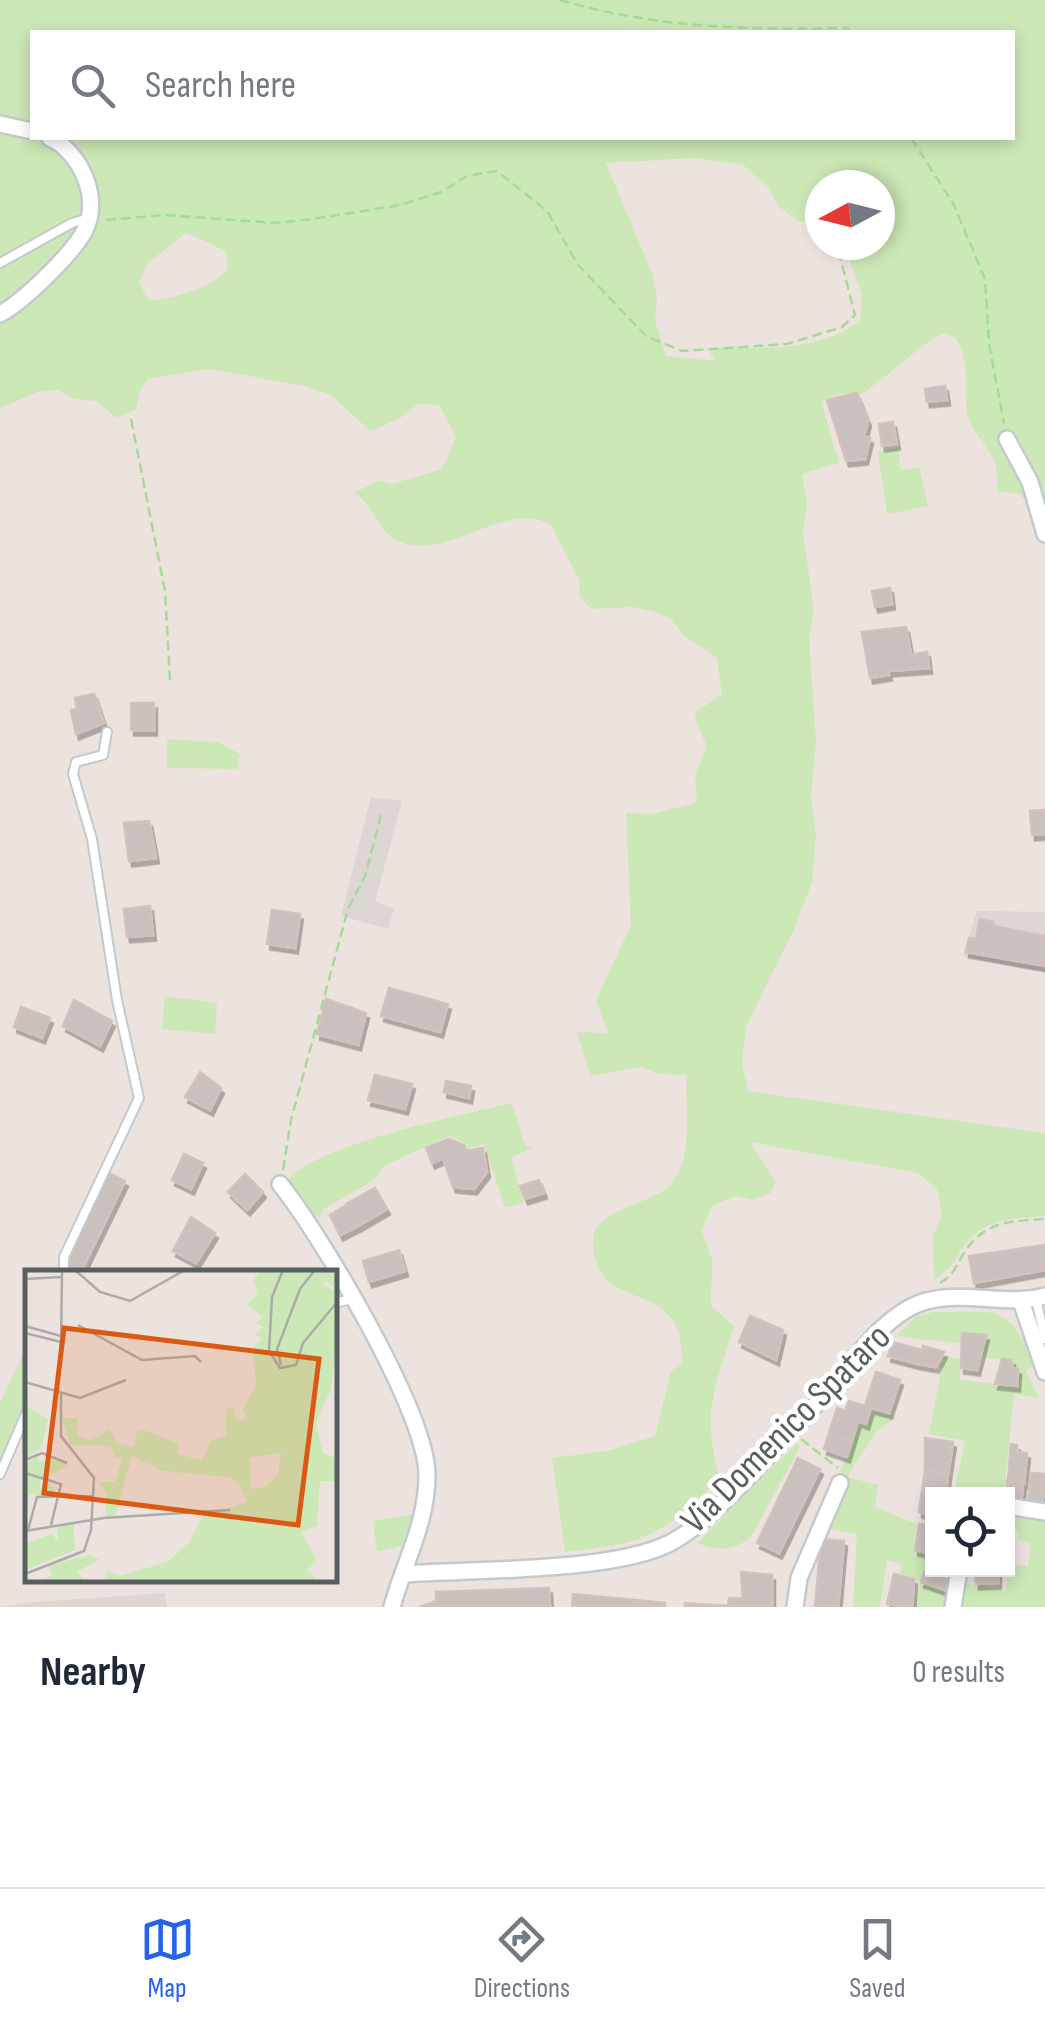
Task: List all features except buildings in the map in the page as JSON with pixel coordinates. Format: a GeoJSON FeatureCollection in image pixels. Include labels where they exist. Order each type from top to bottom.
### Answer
{"type":"FeatureCollection","features":[{"type":"Feature","properties":{"kind":"street"},"geometry":{"type":"LineString","coordinates":[[0,124],[30,131]]}},
{"type":"Feature","properties":{"kind":"street"},"geometry":{"type":"LineString","coordinates":[[0,314],[23,298],[84,233],[90,215],[82,171],[64,147],[53,140]]}},
{"type":"Feature","properties":{"kind":"street"},"geometry":{"type":"LineString","coordinates":[[1008,439],[1030,482],[1045,534]]}},
{"type":"Feature","properties":{"kind":"street"},"geometry":{"type":"LineString","coordinates":[[281,1178],[327,1270]]}},
{"type":"Feature","properties":{"kind":"street","name":"Via Domenico Spataro"},"geometry":{"type":"LineString","coordinates":[[406,1574],[638,1556],[672,1542],[707,1514],[811,1410],[887,1325],[911,1307],[938,1298],[1034,1299]]}},
{"type":"Feature","properties":{"kind":"street"},"geometry":{"type":"LineString","coordinates":[[1034,1299],[1045,1372]]}},
{"type":"Feature","properties":{"kind":"street"},"geometry":{"type":"LineString","coordinates":[[343,1301],[407,1399],[425,1456],[424,1510],[392,1607]]}},
{"type":"Feature","properties":{"kind":"street"},"geometry":{"type":"LineString","coordinates":[[795,1607],[799,1578],[840,1476]]}},
{"type":"Feature","properties":{"kind":"street"},"geometry":{"type":"LineString","coordinates":[[1015,1507],[1045,1512]]}},
{"type":"Feature","properties":{"kind":"street"},"geometry":{"type":"LineString","coordinates":[[953,1607],[958,1577]]}},
{"type":"Feature","properties":{"kind":"lane"},"geometry":{"type":"LineString","coordinates":[[0,263],[90,215]]}},
{"type":"Feature","properties":{"kind":"lane"},"geometry":{"type":"LineString","coordinates":[[64,1270],[64,1257],[140,1098],[117,1000],[92,840],[73,774],[76,762],[105,752],[106,732]]}},
{"type":"Feature","properties":{"kind":"lane"},"geometry":{"type":"LineString","coordinates":[[1034,1299],[1045,1339]]}},
{"type":"Feature","properties":{"kind":"lane"},"geometry":{"type":"LineString","coordinates":[[0,1474],[25,1416]]}},
{"type":"Feature","properties":{"kind":"path"},"geometry":{"type":"LineString","coordinates":[[560,0],[657,24],[849,30]]}},
{"type":"Feature","properties":{"kind":"path"},"geometry":{"type":"LineString","coordinates":[[912,140],[953,203],[985,279],[989,344],[1008,439]]}},
{"type":"Feature","properties":{"kind":"path"},"geometry":{"type":"LineString","coordinates":[[90,215],[165,214],[275,222],[313,219],[400,205],[441,192],[466,176],[497,171],[547,211],[578,265],[646,336],[682,351],[787,344],[842,327],[855,314],[855,303],[841,260]]}},
{"type":"Feature","properties":{"kind":"path"},"geometry":{"type":"LineString","coordinates":[[131,418],[165,591],[170,680]]}},
{"type":"Feature","properties":{"kind":"path"},"geometry":{"type":"LineString","coordinates":[[281,1178],[291,1120],[348,909],[364,876],[381,815]]}},
{"type":"Feature","properties":{"kind":"path"},"geometry":{"type":"LineString","coordinates":[[801,1440],[840,1476]]}},
{"type":"Feature","properties":{"kind":"shaded area"},"geometry":{"type":"Polygon","coordinates":[[[371,797],[402,801],[375,902],[394,908],[388,929],[341,916],[371,797]]]}},
{"type":"Feature","properties":{"kind":"shaded area"},"geometry":{"type":"Polygon","coordinates":[[[977,911],[1045,912],[1045,973],[963,956],[977,911]]]}},
{"type":"Feature","properties":{"kind":"shaded area"},"geometry":{"type":"Polygon","coordinates":[[[165,1593],[167,1607],[0,1607],[22,1603],[165,1593]]]}},
{"type":"Feature","properties":{"kind":"green space"},"geometry":{"type":"Polygon","coordinates":[[[0,0],[1045,0],[1045,519],[1019,494],[997,491],[995,464],[968,418],[966,373],[955,337],[943,334],[933,338],[863,394],[838,394],[821,401],[839,463],[802,474],[807,505],[803,533],[814,611],[809,637],[816,742],[811,795],[816,836],[812,882],[796,925],[746,1027],[742,1064],[748,1091],[1045,1133],[1045,1216],[987,1226],[969,1240],[934,1280],[933,1236],[942,1215],[937,1189],[918,1173],[750,1142],[775,1181],[771,1193],[752,1200],[736,1196],[712,1206],[702,1231],[712,1260],[711,1306],[734,1326],[711,1418],[721,1478],[651,1534],[616,1545],[565,1552],[552,1458],[607,1451],[655,1436],[671,1372],[683,1361],[678,1330],[669,1315],[605,1278],[593,1244],[601,1223],[659,1193],[677,1176],[686,1149],[687,1075],[659,1074],[641,1067],[590,1076],[577,1032],[608,1033],[596,1000],[631,925],[626,813],[653,814],[697,802],[695,775],[707,747],[695,719],[696,712],[722,694],[717,658],[683,635],[670,618],[655,612],[634,607],[591,609],[580,597],[579,580],[551,525],[515,519],[438,544],[419,546],[400,542],[387,533],[354,493],[379,480],[392,484],[442,469],[456,437],[439,405],[418,404],[399,419],[370,431],[331,395],[305,386],[209,369],[148,379],[140,390],[136,409],[117,418],[96,401],[73,399],[58,390],[38,392],[0,408],[0,0]],[[694,158],[606,163],[652,273],[657,298],[655,321],[666,356],[716,361],[710,353],[716,348],[773,347],[826,339],[860,321],[862,294],[850,260],[895,260],[895,170],[805,170],[805,222],[778,206],[768,187],[743,165],[694,158]],[[186,233],[147,264],[139,283],[149,300],[192,291],[228,268],[226,251],[186,233]]]}},
{"type":"Feature","properties":{"kind":"green space"},"geometry":{"type":"Polygon","coordinates":[[[898,448],[901,470],[919,467],[928,506],[887,514],[878,452],[898,448]]]}},
{"type":"Feature","properties":{"kind":"green space"},"geometry":{"type":"Polygon","coordinates":[[[167,739],[218,742],[240,754],[237,769],[167,768],[167,739]]]}},
{"type":"Feature","properties":{"kind":"green space"},"geometry":{"type":"Polygon","coordinates":[[[165,996],[217,1003],[215,1034],[162,1029],[165,996]]]}},
{"type":"Feature","properties":{"kind":"green space"},"geometry":{"type":"Polygon","coordinates":[[[512,1103],[525,1145],[533,1148],[511,1157],[524,1203],[505,1208],[484,1144],[468,1149],[466,1143],[449,1136],[384,1166],[374,1180],[324,1209],[320,1217],[311,1217],[286,1183],[299,1170],[354,1145],[512,1103]]]}},
{"type":"Feature","properties":{"kind":"green space"},"geometry":{"type":"Polygon","coordinates":[[[933,1312],[987,1312],[1008,1320],[1025,1344],[1036,1365],[1026,1370],[1039,1398],[1014,1394],[1005,1487],[955,1487],[965,1441],[929,1434],[944,1357],[961,1359],[960,1380],[1016,1386],[1018,1369],[1012,1368],[1012,1360],[983,1358],[985,1335],[962,1333],[961,1344],[897,1335],[915,1317],[933,1312]]]}},
{"type":"Feature","properties":{"kind":"green space"},"geometry":{"type":"Polygon","coordinates":[[[25,1349],[25,1404],[0,1464],[0,1403],[25,1349]]]}},
{"type":"Feature","properties":{"kind":"green space"},"geometry":{"type":"Polygon","coordinates":[[[871,1408],[896,1417],[877,1431],[847,1477],[878,1485],[875,1507],[916,1524],[913,1550],[925,1553],[921,1582],[950,1592],[945,1607],[914,1607],[920,1582],[900,1573],[901,1564],[887,1560],[880,1607],[853,1607],[857,1534],[829,1529],[846,1478],[840,1474],[858,1421],[866,1424],[871,1408]]]}},
{"type":"Feature","properties":{"kind":"green space"},"geometry":{"type":"Polygon","coordinates":[[[797,1443],[800,1447],[751,1537],[725,1549],[697,1543],[797,1443]]]}},
{"type":"Feature","properties":{"kind":"green space"},"geometry":{"type":"Polygon","coordinates":[[[1015,1513],[1045,1516],[1045,1607],[958,1607],[962,1583],[1005,1590],[1008,1577],[1015,1577],[1015,1564],[1028,1566],[1031,1543],[1018,1539],[1019,1531],[1015,1531],[1015,1513]]]}},
{"type":"Feature","properties":{"kind":"green space"},"geometry":{"type":"Polygon","coordinates":[[[415,1514],[402,1546],[377,1552],[373,1521],[415,1514]]]}}]}
